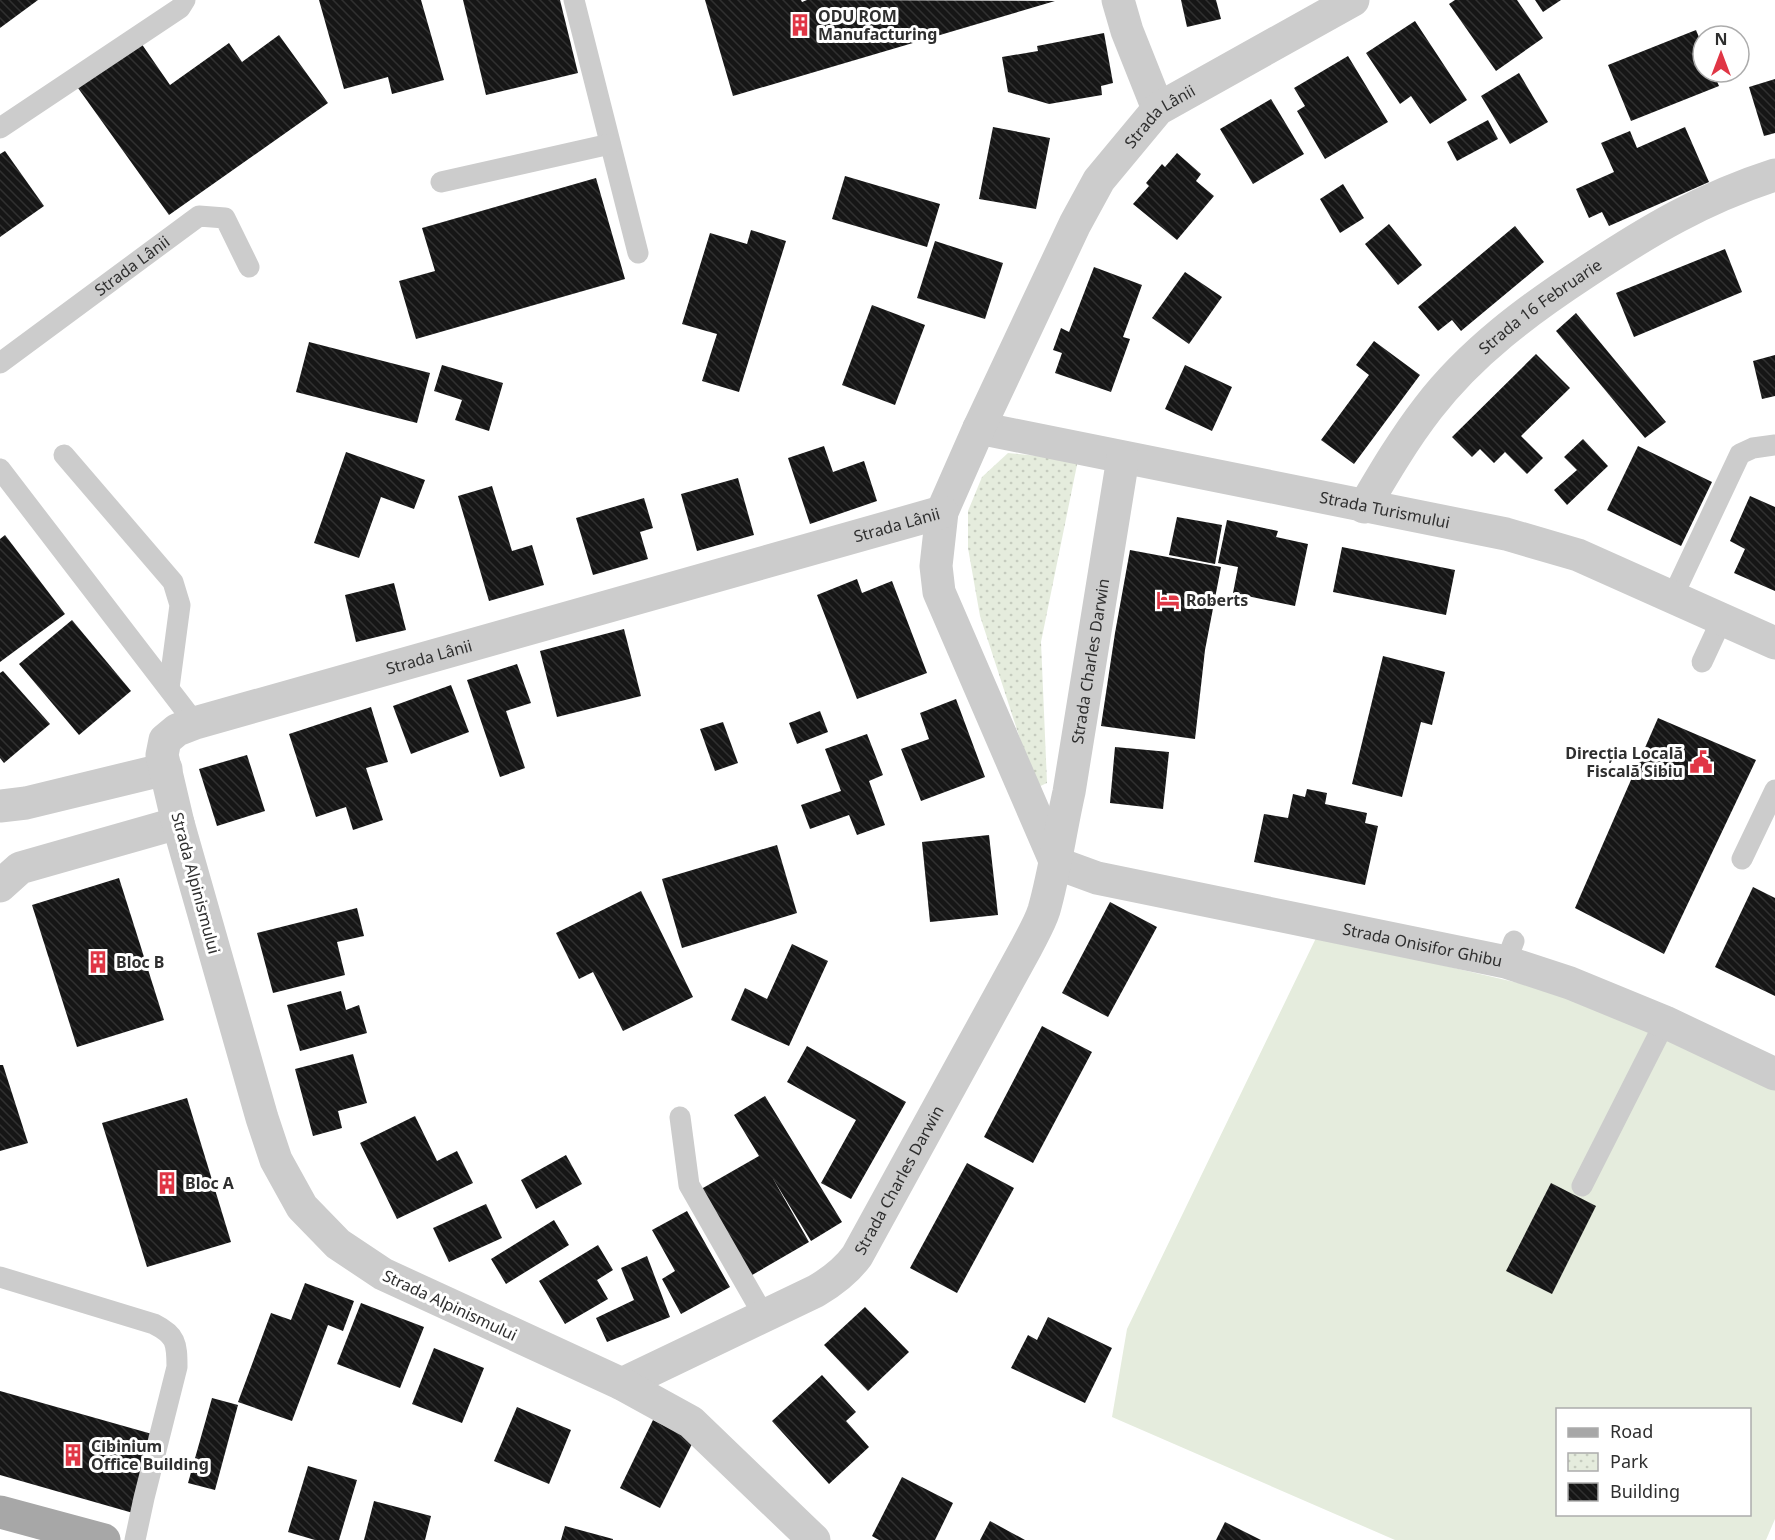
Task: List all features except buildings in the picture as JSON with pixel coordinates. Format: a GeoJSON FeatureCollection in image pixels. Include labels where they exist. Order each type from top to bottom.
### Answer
{"type":"FeatureCollection","features":[{"type":"Feature","properties":{"kind":"main road"},"geometry":{"type":"LineString","coordinates":[[0,1512],[104,1540]]}},
{"type":"Feature","properties":{"kind":"street"},"geometry":{"type":"LineString","coordinates":[[1118,0],[1127,31],[1158,109]]}},
{"type":"Feature","properties":{"kind":"street","name":"Strada Lânii"},"geometry":{"type":"LineString","coordinates":[[164,762],[165,740],[177,730],[195,723],[942,512],[1074,224],[1099,180],[1158,109],[1353,0]]}},
{"type":"Feature","properties":{"kind":"street","name":"Strada 16 Februarie"},"geometry":{"type":"LineString","coordinates":[[1364,507],[1429,407],[1478,352],[1540,302],[1646,232],[1708,200],[1775,175]]}},
{"type":"Feature","properties":{"kind":"street","name":"Strada Turismului"},"geometry":{"type":"LineString","coordinates":[[979,428],[1506,534],[1544,544],[1578,555],[1775,643]]}},
{"type":"Feature","properties":{"kind":"street","name":"Strada Charles Darwin"},"geometry":{"type":"LineString","coordinates":[[622,1384],[816,1291],[836,1279],[849,1267],[1026,948],[1043,913],[1070,792],[1123,458]]}},
{"type":"Feature","properties":{"kind":"street"},"geometry":{"type":"LineString","coordinates":[[942,512],[936,566],[939,592],[1056,862]]}},
{"type":"Feature","properties":{"kind":"street"},"geometry":{"type":"LineString","coordinates":[[0,806],[26,803],[164,762]]}},
{"type":"Feature","properties":{"kind":"street","name":"Strada Alpinismului"},"geometry":{"type":"LineString","coordinates":[[164,762],[178,823],[262,1118],[276,1160],[302,1207],[338,1244],[383,1274],[622,1384],[691,1422],[814,1540]]}},
{"type":"Feature","properties":{"kind":"street"},"geometry":{"type":"LineString","coordinates":[[0,886],[20,868],[178,823]]}},
{"type":"Feature","properties":{"kind":"street","name":"Strada Onisifor Ghibu"},"geometry":{"type":"LineString","coordinates":[[1056,862],[1096,878],[1510,952],[1570,983],[1665,1022],[1775,1074]]}},
{"type":"Feature","properties":{"kind":"lane"},"geometry":{"type":"LineString","coordinates":[[0,128],[180,8],[185,0]]}},
{"type":"Feature","properties":{"kind":"lane"},"geometry":{"type":"LineString","coordinates":[[574,0],[638,253]]}},
{"type":"Feature","properties":{"kind":"lane"},"geometry":{"type":"LineString","coordinates":[[441,182],[610,144]]}},
{"type":"Feature","properties":{"kind":"lane","name":"Strada Lânii"},"geometry":{"type":"LineString","coordinates":[[0,363],[199,216],[225,218],[249,267]]}},
{"type":"Feature","properties":{"kind":"lane"},"geometry":{"type":"LineString","coordinates":[[1673,596],[1740,454],[1753,448],[1775,445]]}},
{"type":"Feature","properties":{"kind":"lane"},"geometry":{"type":"LineString","coordinates":[[64,455],[173,582],[180,605],[169,688]]}},
{"type":"Feature","properties":{"kind":"lane"},"geometry":{"type":"LineString","coordinates":[[0,469],[195,723]]}},
{"type":"Feature","properties":{"kind":"lane"},"geometry":{"type":"LineString","coordinates":[[1702,662],[1722,619]]}},
{"type":"Feature","properties":{"kind":"lane"},"geometry":{"type":"LineString","coordinates":[[1742,860],[1767,827],[1775,790]]}},
{"type":"Feature","properties":{"kind":"lane"},"geometry":{"type":"LineString","coordinates":[[1582,1186],[1665,1022]]}},
{"type":"Feature","properties":{"kind":"lane"},"geometry":{"type":"LineString","coordinates":[[680,1117],[689,1185],[764,1316]]}},
{"type":"Feature","properties":{"kind":"lane"},"geometry":{"type":"LineString","coordinates":[[0,1277],[154,1324],[169,1332],[177,1347],[177,1367],[135,1540]]}},
{"type":"Feature","properties":{"kind":"green space"},"geometry":{"type":"Polygon","coordinates":[[[1008,453],[1078,460],[1041,642],[1047,783],[1036,788],[980,616],[968,548],[968,511],[982,477],[1008,453]]]}},
{"type":"Feature","properties":{"kind":"green space"},"geometry":{"type":"Polygon","coordinates":[[[1317,936],[1579,997],[1775,1090],[1775,1519],[1766,1540],[1395,1540],[1112,1417],[1127,1329],[1317,936]]]}},
{"type":"Feature","properties":{"kind":"place","name":"ODU ROM Manufacturing"},"geometry":{"type":"Point","coordinates":[800,25]}},
{"type":"Feature","properties":{"kind":"place","name":"Roberts"},"geometry":{"type":"Point","coordinates":[1168,600]}},
{"type":"Feature","properties":{"kind":"place","name":"Direcția Locală Fiscală Sibiu"},"geometry":{"type":"Point","coordinates":[1701,762]}},
{"type":"Feature","properties":{"kind":"place","name":"Bloc B"},"geometry":{"type":"Point","coordinates":[98,962]}},
{"type":"Feature","properties":{"kind":"place","name":"Bloc A"},"geometry":{"type":"Point","coordinates":[167,1183]}},
{"type":"Feature","properties":{"kind":"place","name":"Cibinium Office Building"},"geometry":{"type":"Point","coordinates":[73,1455]}}]}
